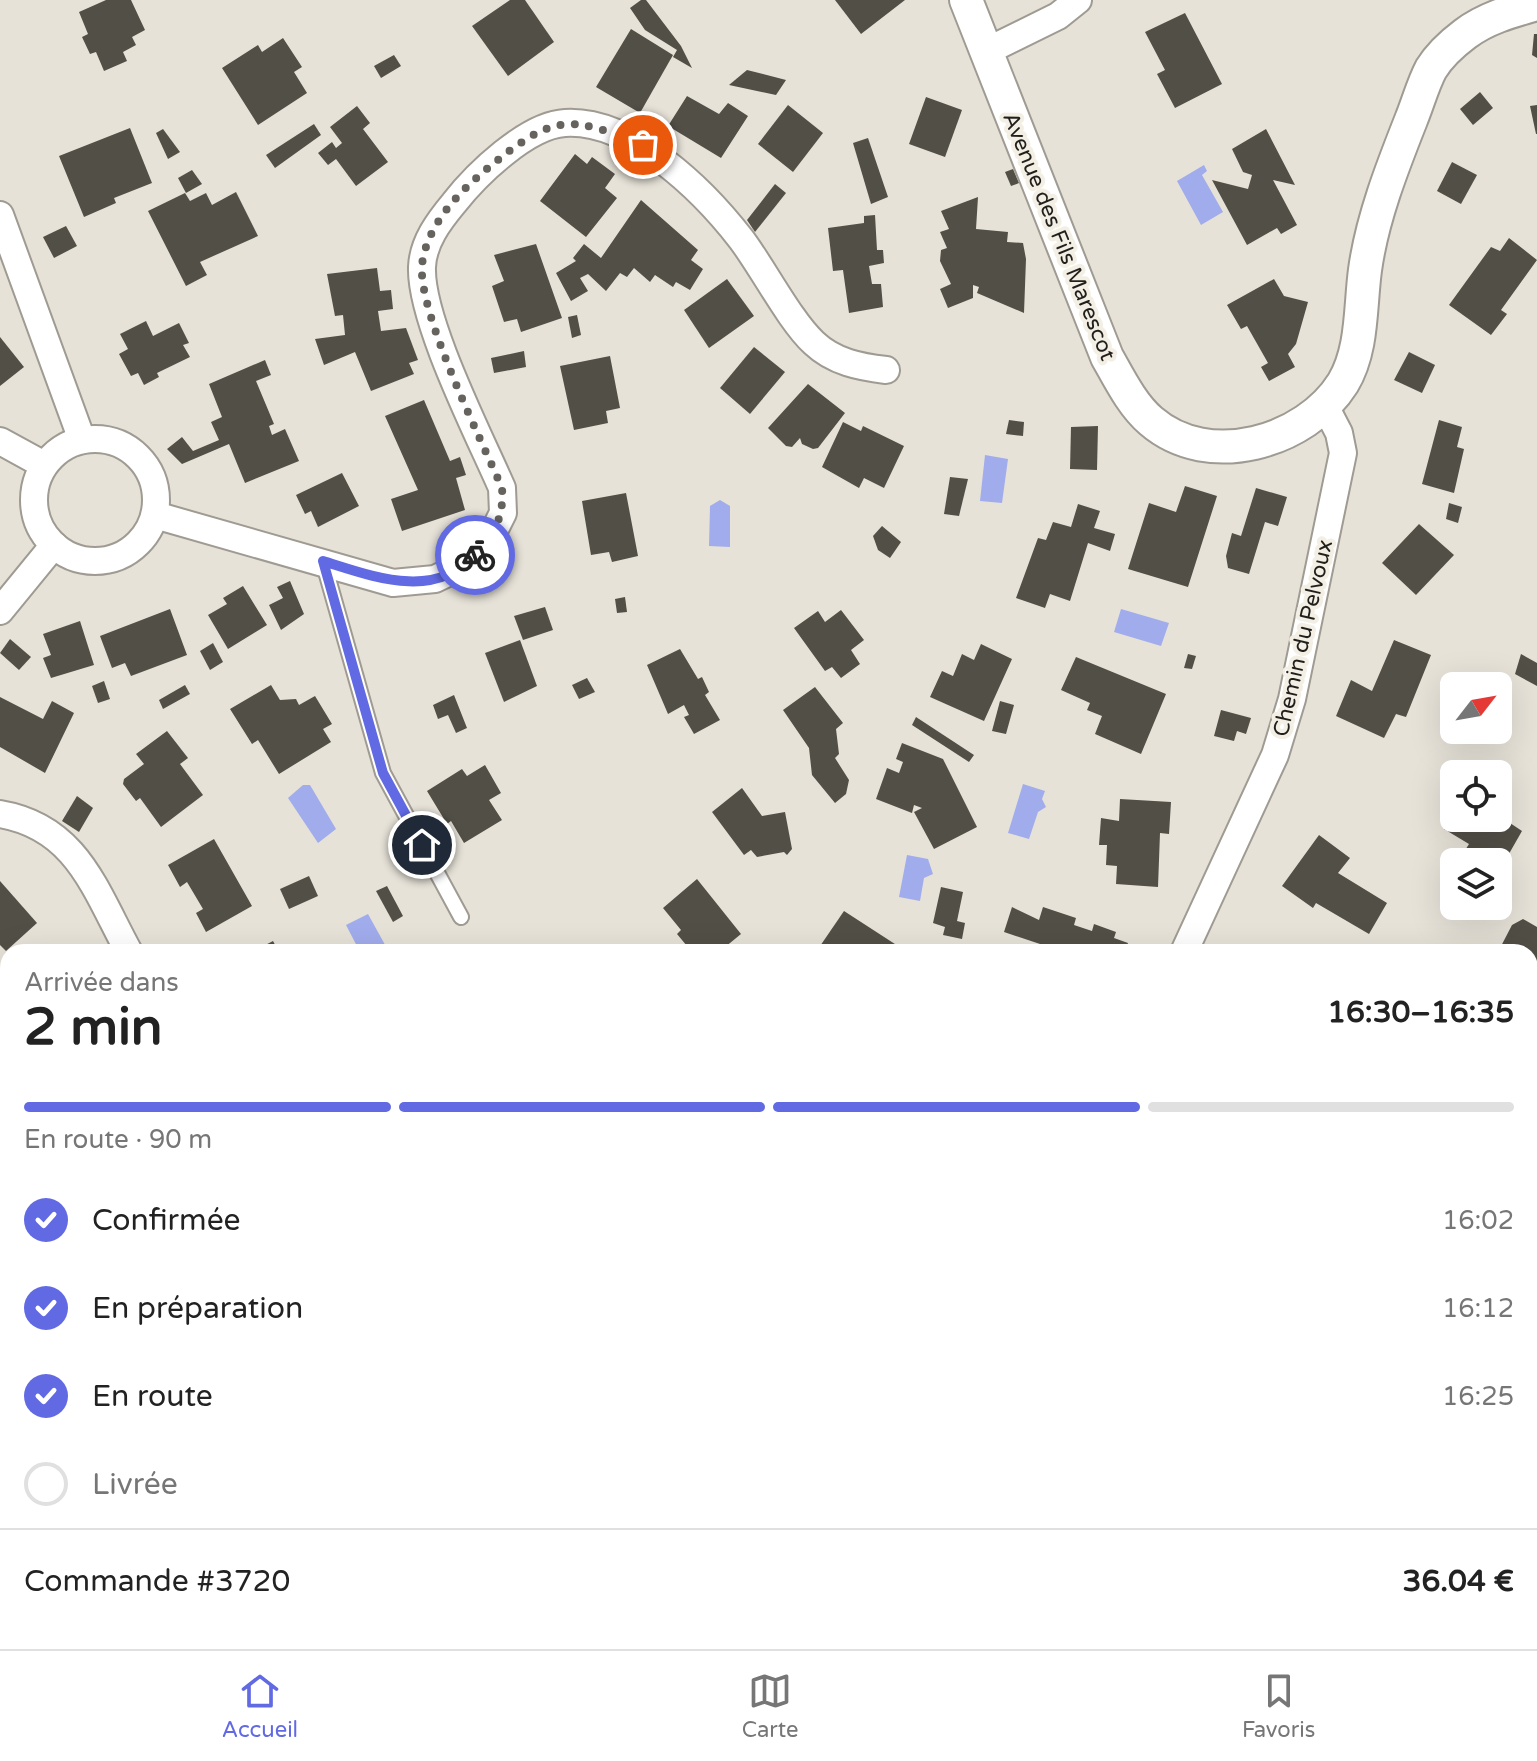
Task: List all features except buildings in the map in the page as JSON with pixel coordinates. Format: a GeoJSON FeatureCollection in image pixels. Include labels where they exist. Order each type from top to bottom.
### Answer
{"type":"FeatureCollection","features":[{"type":"Feature","properties":{"kind":"street","name":"Avenue des Fils Marescot"},"geometry":{"type":"LineString","coordinates":[[966,0],[1107,357],[1126,390],[1152,422],[1178,437],[1236,447],[1269,440],[1299,426],[1325,406]]}},
{"type":"Feature","properties":{"kind":"street"},"geometry":{"type":"LineString","coordinates":[[987,51],[1058,16],[1078,0]]}},
{"type":"Feature","properties":{"kind":"street"},"geometry":{"type":"LineString","coordinates":[[1325,406],[1343,382],[1356,351],[1374,228],[1393,166],[1432,68],[1466,33],[1492,18],[1537,4]]}},
{"type":"Feature","properties":{"kind":"street"},"geometry":{"type":"LineString","coordinates":[[155,515],[393,583],[435,579],[468,563],[491,537],[503,513],[502,488],[433,324],[422,266],[434,227],[471,182],[528,136],[562,123],[591,125],[643,145],[693,188],[739,237],[814,343],[853,366],[886,370]]}},
{"type":"Feature","properties":{"kind":"street"},"geometry":{"type":"LineString","coordinates":[[0,215],[82,440]]}},
{"type":"Feature","properties":{"kind":"street","name":"Chemin du Pelvoux"},"geometry":{"type":"LineString","coordinates":[[1188,944],[1275,755],[1292,699],[1343,453],[1339,433],[1325,406]]}},
{"type":"Feature","properties":{"kind":"street"},"geometry":{"type":"LineString","coordinates":[[100,438],[133,451],[153,480],[155,515],[139,542],[113,559],[92,562],[71,557],[54,545],[36,516],[36,481],[44,465],[67,445],[82,440],[100,438]]}},
{"type":"Feature","properties":{"kind":"street"},"geometry":{"type":"LineString","coordinates":[[0,441],[44,465]]}},
{"type":"Feature","properties":{"kind":"street"},"geometry":{"type":"LineString","coordinates":[[0,611],[54,545]]}},
{"type":"Feature","properties":{"kind":"street"},"geometry":{"type":"LineString","coordinates":[[0,814],[28,819],[75,852],[125,944]]}},
{"type":"Feature","properties":{"kind":"lane"},"geometry":{"type":"LineString","coordinates":[[323,561],[383,773],[461,917]]}},
{"type":"Feature","properties":{"kind":"water"},"geometry":{"type":"Polygon","coordinates":[[[1204,165],[1207,171],[1202,175],[1223,212],[1201,225],[1177,181],[1204,165]]]}},
{"type":"Feature","properties":{"kind":"water"},"geometry":{"type":"Polygon","coordinates":[[[985,455],[1008,459],[1002,503],[980,501],[985,455]]]}},
{"type":"Feature","properties":{"kind":"water"},"geometry":{"type":"Polygon","coordinates":[[[720,500],[730,506],[730,547],[709,546],[710,506],[720,500]]]}},
{"type":"Feature","properties":{"kind":"water"},"geometry":{"type":"Polygon","coordinates":[[[1121,609],[1169,623],[1161,646],[1114,632],[1121,609]]]}},
{"type":"Feature","properties":{"kind":"water"},"geometry":{"type":"Polygon","coordinates":[[[1023,784],[1045,791],[1042,799],[1046,807],[1038,812],[1029,839],[1008,833],[1023,784]]]}},
{"type":"Feature","properties":{"kind":"water"},"geometry":{"type":"Polygon","coordinates":[[[303,785],[310,785],[336,829],[318,843],[288,798],[303,785]]]}},
{"type":"Feature","properties":{"kind":"water"},"geometry":{"type":"Polygon","coordinates":[[[907,855],[928,859],[933,874],[924,878],[920,901],[899,897],[907,855]]]}},
{"type":"Feature","properties":{"kind":"water"},"geometry":{"type":"Polygon","coordinates":[[[368,914],[385,944],[356,944],[346,925],[368,914]]]}},
{"type":"Feature","properties":{"kind":"way so far"},"geometry":{"type":"LineString","coordinates":[[475,555],[491,537],[503,513],[502,488],[433,324],[422,266],[434,227],[471,182],[528,136],[562,123],[591,125],[643,145]]}},
{"type":"Feature","properties":{"kind":"route"},"geometry":{"type":"LineString","coordinates":[[422,845],[383,773],[323,561],[393,583],[435,579],[468,563],[475,555]]}}]}
